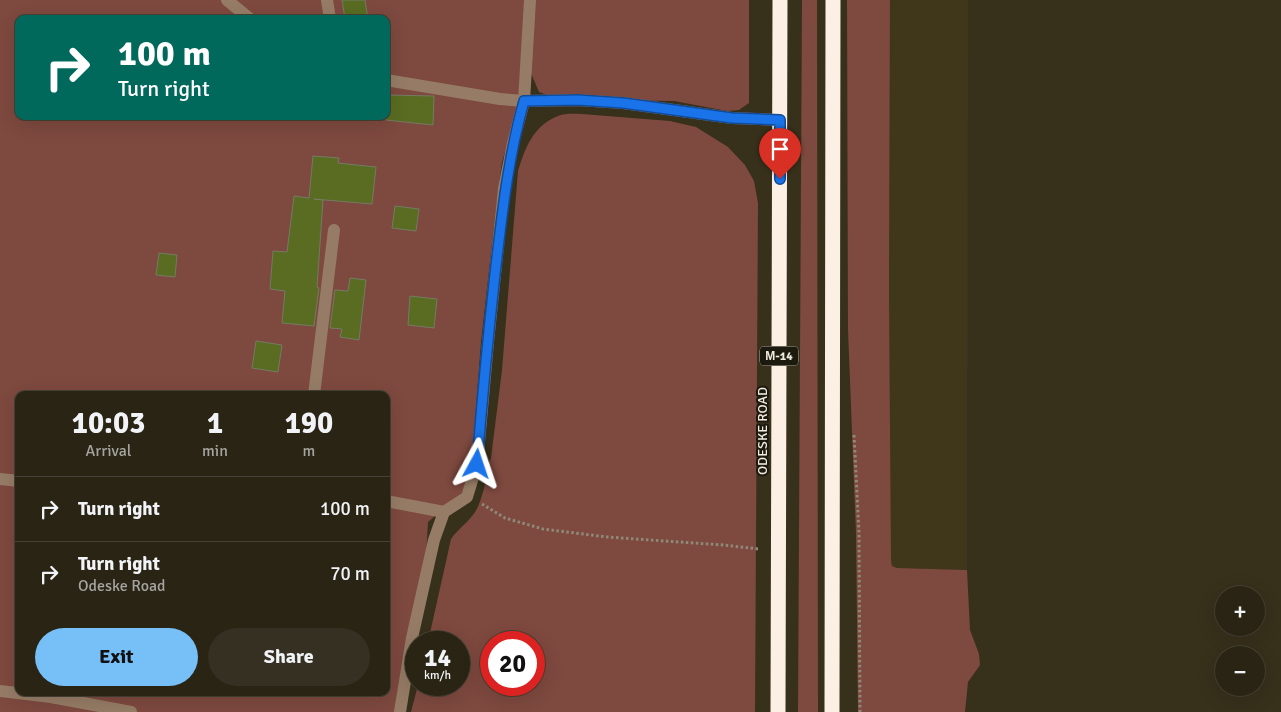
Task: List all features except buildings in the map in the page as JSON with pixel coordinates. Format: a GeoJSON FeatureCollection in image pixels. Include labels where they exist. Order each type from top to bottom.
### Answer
{"type":"FeatureCollection","features":[{"type":"Feature","properties":{"kind":"highway","name":"ODESKE ROAD"},"geometry":{"type":"LineString","coordinates":[[778,712],[780,552],[778,454],[780,0]]}},
{"type":"Feature","properties":{"kind":"highway"},"geometry":{"type":"LineString","coordinates":[[832,712],[833,0]]}},
{"type":"Feature","properties":{"kind":"lane"},"geometry":{"type":"LineString","coordinates":[[227,0],[245,15]]}},
{"type":"Feature","properties":{"kind":"lane"},"geometry":{"type":"LineString","coordinates":[[327,0],[329,15]]}},
{"type":"Feature","properties":{"kind":"lane"},"geometry":{"type":"LineString","coordinates":[[400,712],[412,638],[434,540],[444,512],[467,497],[477,464],[504,188],[524,101],[530,0]]}},
{"type":"Feature","properties":{"kind":"lane"},"geometry":{"type":"LineString","coordinates":[[390,81],[457,93],[524,101],[587,100],[732,118],[780,120]]}},
{"type":"Feature","properties":{"kind":"lane"},"geometry":{"type":"LineString","coordinates":[[314,391],[334,230]]}},
{"type":"Feature","properties":{"kind":"lane"},"geometry":{"type":"LineString","coordinates":[[0,479],[15,481]]}},
{"type":"Feature","properties":{"kind":"lane"},"geometry":{"type":"LineString","coordinates":[[390,502],[444,512]]}},
{"type":"Feature","properties":{"kind":"lane"},"geometry":{"type":"LineString","coordinates":[[0,691],[15,693]]}},
{"type":"Feature","properties":{"kind":"lane"},"geometry":{"type":"LineString","coordinates":[[42,696],[131,712]]}},
{"type":"Feature","properties":{"kind":"path"},"geometry":{"type":"LineString","coordinates":[[467,497],[505,518],[544,529],[607,537],[723,545],[780,552]]}},
{"type":"Feature","properties":{"kind":"shaded area"},"geometry":{"type":"Polygon","coordinates":[[[0,0],[525,0],[518,108],[502,162],[498,190],[481,342],[471,472],[462,493],[428,522],[426,559],[411,631],[405,631],[405,663],[395,712],[0,712],[0,0]]]}},
{"type":"Feature","properties":{"kind":"shaded area"},"geometry":{"type":"Polygon","coordinates":[[[534,0],[749,0],[749,103],[739,110],[727,111],[674,101],[594,100],[547,95],[539,92],[530,71],[534,0]]]}},
{"type":"Feature","properties":{"kind":"shaded area"},"geometry":{"type":"Polygon","coordinates":[[[802,0],[817,0],[818,712],[798,712],[802,0]]]}},
{"type":"Feature","properties":{"kind":"shaded area"},"geometry":{"type":"Polygon","coordinates":[[[847,0],[890,0],[889,292],[891,560],[892,566],[897,568],[967,570],[970,630],[979,654],[980,665],[968,682],[965,712],[858,712],[856,533],[848,330],[847,0]]]}},
{"type":"Feature","properties":{"kind":"shaded area"},"geometry":{"type":"Polygon","coordinates":[[[890,0],[968,0],[967,570],[897,568],[892,566],[891,560],[889,292],[890,0]]]}},
{"type":"Feature","properties":{"kind":"shaded area"},"geometry":{"type":"Polygon","coordinates":[[[567,114],[670,121],[696,127],[728,147],[745,165],[754,181],[758,203],[755,712],[411,712],[415,696],[470,696],[470,631],[430,631],[451,539],[477,509],[484,490],[491,458],[502,370],[518,171],[527,146],[536,132],[549,120],[567,114]]]}},
{"type":"Feature","properties":{"kind":"route"},"geometry":{"type":"LineString","coordinates":[[477,464],[504,188],[524,101],[578,100],[623,103],[732,118],[780,120],[780,179]]}}]}
